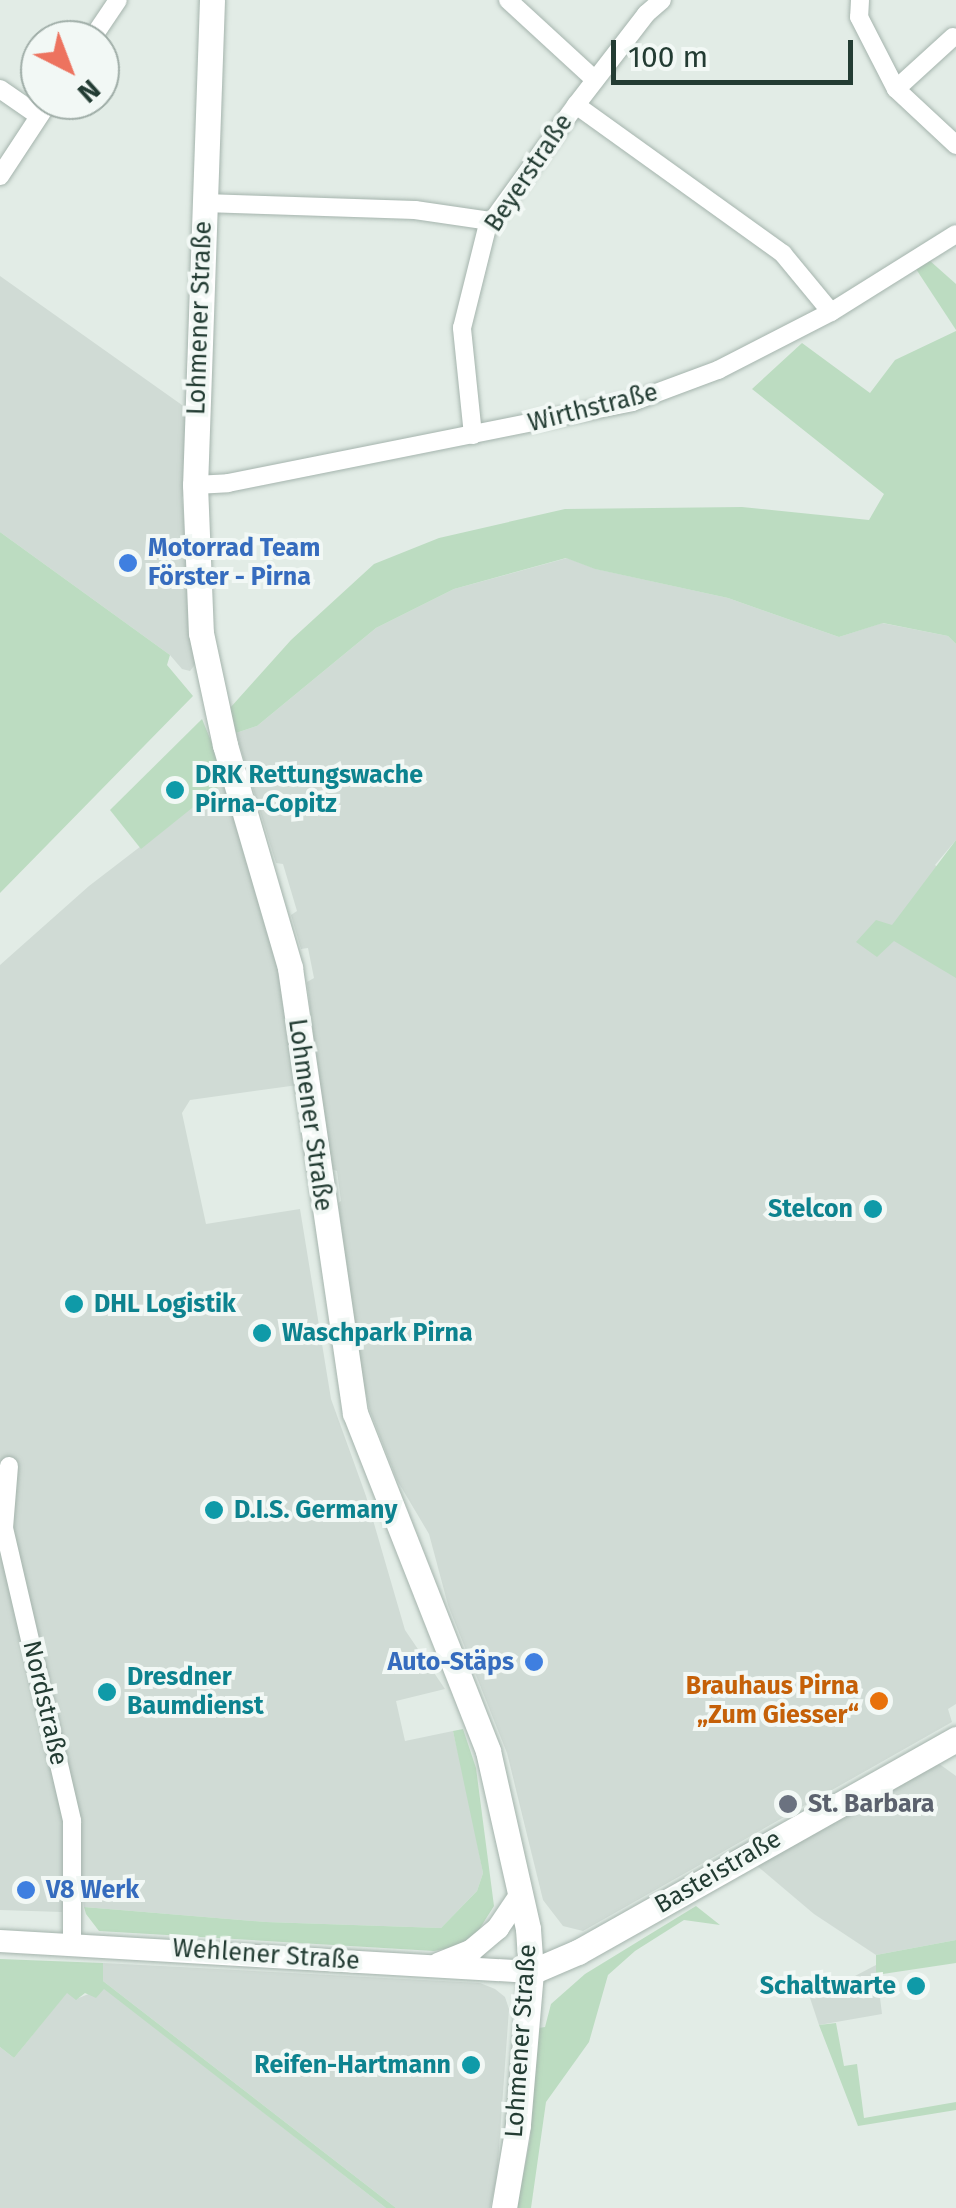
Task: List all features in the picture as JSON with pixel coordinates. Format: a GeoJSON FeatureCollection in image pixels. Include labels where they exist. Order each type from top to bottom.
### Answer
{"type":"FeatureCollection","features":[{"type":"Feature","properties":{"kind":"main road","name":"Lohmener Straße"},"geometry":{"type":"LineString","coordinates":[[212,0],[195,485],[201,633],[226,745],[290,968],[356,1414],[484,1740],[521,1894],[531,1972],[518,2126],[504,2208]]}},
{"type":"Feature","properties":{"kind":"main road","name":"Basteistraße"},"geometry":{"type":"LineString","coordinates":[[531,1972],[578,1952],[956,1739]]}},
{"type":"Feature","properties":{"kind":"street"},"geometry":{"type":"LineString","coordinates":[[508,0],[595,80]]}},
{"type":"Feature","properties":{"kind":"street","name":"Beyerstraße"},"geometry":{"type":"LineString","coordinates":[[473,435],[462,328],[490,221],[595,80],[662,0]]}},
{"type":"Feature","properties":{"kind":"street"},"geometry":{"type":"LineString","coordinates":[[860,0],[859,17],[896,89],[956,145]]}},
{"type":"Feature","properties":{"kind":"street"},"geometry":{"type":"LineString","coordinates":[[896,89],[953,37]]}},
{"type":"Feature","properties":{"kind":"street"},"geometry":{"type":"LineString","coordinates":[[576,105],[783,254],[831,312]]}},
{"type":"Feature","properties":{"kind":"street"},"geometry":{"type":"LineString","coordinates":[[0,176],[36,120]]}},
{"type":"Feature","properties":{"kind":"street"},"geometry":{"type":"LineString","coordinates":[[204,202],[415,210],[490,221]]}},
{"type":"Feature","properties":{"kind":"street","name":"Wirthstraße"},"geometry":{"type":"LineString","coordinates":[[195,485],[228,483],[632,402],[700,378],[831,312],[956,234]]}},
{"type":"Feature","properties":{"kind":"street","name":"Nordstraße"},"geometry":{"type":"LineString","coordinates":[[9,1466],[4,1528],[72,1821],[72,1942]]}},
{"type":"Feature","properties":{"kind":"street"},"geometry":{"type":"LineString","coordinates":[[435,1966],[472,1950],[498,1928],[521,1894]]}},
{"type":"Feature","properties":{"kind":"street","name":"Wehlener Straße"},"geometry":{"type":"LineString","coordinates":[[0,1941],[72,1942],[531,1972]]}},
{"type":"Feature","properties":{"kind":"shaded area"},"geometry":{"type":"Polygon","coordinates":[[[0,276],[189,410],[187,492],[182,497],[197,662],[190,671],[182,669],[170,655],[0,532],[0,276]]]}},
{"type":"Feature","properties":{"kind":"shaded area"},"geometry":{"type":"Polygon","coordinates":[[[567,558],[596,569],[728,598],[839,637],[882,623],[948,636],[956,644],[956,840],[935,865],[956,882],[956,1704],[948,1709],[952,1722],[583,1931],[563,1926],[543,1900],[507,1753],[448,1605],[429,1534],[397,1480],[370,1411],[360,1370],[337,1171],[331,1169],[318,1074],[307,982],[314,978],[308,948],[301,949],[291,915],[297,911],[283,864],[276,863],[236,733],[257,726],[376,628],[454,589],[567,558]]]}},
{"type":"Feature","properties":{"kind":"shaded area"},"geometry":{"type":"Polygon","coordinates":[[[227,780],[282,966],[298,1085],[190,1100],[182,1113],[206,1224],[300,1209],[331,1399],[366,1496],[405,1630],[445,1689],[396,1701],[405,1741],[453,1731],[467,1790],[483,1873],[477,1891],[441,1928],[266,1922],[84,1907],[81,1886],[67,1885],[62,1912],[0,1910],[0,965],[89,886],[227,780]]]}},
{"type":"Feature","properties":{"kind":"shaded area"},"geometry":{"type":"Polygon","coordinates":[[[938,1763],[956,1776],[956,1940],[876,1955],[814,1914],[756,1865],[938,1763]]]}},
{"type":"Feature","properties":{"kind":"shaded area"},"geometry":{"type":"Polygon","coordinates":[[[103,1963],[480,1983],[495,1989],[505,1997],[509,2009],[497,2176],[490,2208],[396,2208],[103,1981],[103,1963]]]}},
{"type":"Feature","properties":{"kind":"shaded area"},"geometry":{"type":"Polygon","coordinates":[[[876,1965],[882,2014],[819,2025],[807,1989],[853,1977],[876,1965]]]}},
{"type":"Feature","properties":{"kind":"shaded area"},"geometry":{"type":"Polygon","coordinates":[[[104,1988],[386,2208],[0,2208],[0,2047],[14,2058],[67,1992],[76,1999],[104,1988]]]}},
{"type":"Feature","properties":{"kind":"green space"},"geometry":{"type":"Polygon","coordinates":[[[929,260],[956,284],[956,330],[916,269],[929,260]]]}},
{"type":"Feature","properties":{"kind":"green space"},"geometry":{"type":"Polygon","coordinates":[[[956,331],[956,644],[948,636],[883,623],[839,637],[728,598],[595,569],[566,558],[454,589],[376,628],[257,726],[236,733],[230,708],[291,640],[374,564],[439,538],[565,509],[742,507],[869,520],[884,494],[752,389],[802,343],[870,393],[895,360],[956,331]]]}},
{"type":"Feature","properties":{"kind":"green space"},"geometry":{"type":"Polygon","coordinates":[[[0,532],[170,655],[167,665],[193,696],[0,893],[0,532]]]}},
{"type":"Feature","properties":{"kind":"green space"},"geometry":{"type":"Polygon","coordinates":[[[202,719],[227,780],[141,849],[110,810],[202,719]]]}},
{"type":"Feature","properties":{"kind":"green space"},"geometry":{"type":"Polygon","coordinates":[[[956,840],[956,978],[894,941],[877,957],[856,942],[876,920],[892,925],[956,840]]]}},
{"type":"Feature","properties":{"kind":"green space"},"geometry":{"type":"Polygon","coordinates":[[[463,1729],[476,1768],[494,1906],[480,1928],[484,1932],[454,1947],[434,1951],[99,1931],[86,1914],[84,1907],[266,1922],[441,1928],[477,1891],[483,1873],[453,1731],[463,1729]]]}},
{"type":"Feature","properties":{"kind":"green space"},"geometry":{"type":"Polygon","coordinates":[[[696,1906],[720,1925],[684,1920],[635,1951],[608,1975],[589,2042],[546,2102],[531,2208],[517,2208],[530,2139],[539,2028],[545,2027],[551,2004],[585,1974],[696,1906]]]}},
{"type":"Feature","properties":{"kind":"green space"},"geometry":{"type":"Polygon","coordinates":[[[956,1940],[956,1963],[876,1975],[876,1955],[956,1940]]]}},
{"type":"Feature","properties":{"kind":"green space"},"geometry":{"type":"Polygon","coordinates":[[[0,1959],[103,1963],[103,1981],[396,2208],[386,2208],[104,1989],[96,1998],[85,1993],[76,2000],[67,1993],[14,2058],[0,2047],[0,1959]]]}},
{"type":"Feature","properties":{"kind":"green space"},"geometry":{"type":"Polygon","coordinates":[[[836,2023],[844,2066],[857,2064],[864,2118],[956,2102],[956,2110],[858,2126],[819,2025],[836,2023]]]}},
{"type":"Feature","properties":{"kind":"place","name":"Motorrad Team Förster - Pirna"},"geometry":{"type":"Point","coordinates":[128,563]}},
{"type":"Feature","properties":{"kind":"place","name":"DRK Rettungswache Pirna-Copitz"},"geometry":{"type":"Point","coordinates":[175,790]}},
{"type":"Feature","properties":{"kind":"place","name":"Stelcon"},"geometry":{"type":"Point","coordinates":[873,1209]}},
{"type":"Feature","properties":{"kind":"place","name":"DHL Logistik"},"geometry":{"type":"Point","coordinates":[74,1304]}},
{"type":"Feature","properties":{"kind":"place","name":"Waschpark Pirna"},"geometry":{"type":"Point","coordinates":[262,1333]}},
{"type":"Feature","properties":{"kind":"place","name":"D.I.S. Germany"},"geometry":{"type":"Point","coordinates":[214,1510]}},
{"type":"Feature","properties":{"kind":"place","name":"Auto-Stäps"},"geometry":{"type":"Point","coordinates":[534,1662]}},
{"type":"Feature","properties":{"kind":"place","name":"Dresdner Baumdienst"},"geometry":{"type":"Point","coordinates":[107,1692]}},
{"type":"Feature","properties":{"kind":"place","name":"Brauhaus Pirna „Zum Giesser“"},"geometry":{"type":"Point","coordinates":[879,1701]}},
{"type":"Feature","properties":{"kind":"place","name":"St. Barbara"},"geometry":{"type":"Point","coordinates":[788,1804]}},
{"type":"Feature","properties":{"kind":"place","name":"V8 Werk"},"geometry":{"type":"Point","coordinates":[26,1890]}},
{"type":"Feature","properties":{"kind":"place","name":"Schaltwarte"},"geometry":{"type":"Point","coordinates":[916,1986]}},
{"type":"Feature","properties":{"kind":"place","name":"Reifen-Hartmann"},"geometry":{"type":"Point","coordinates":[471,2065]}}]}
